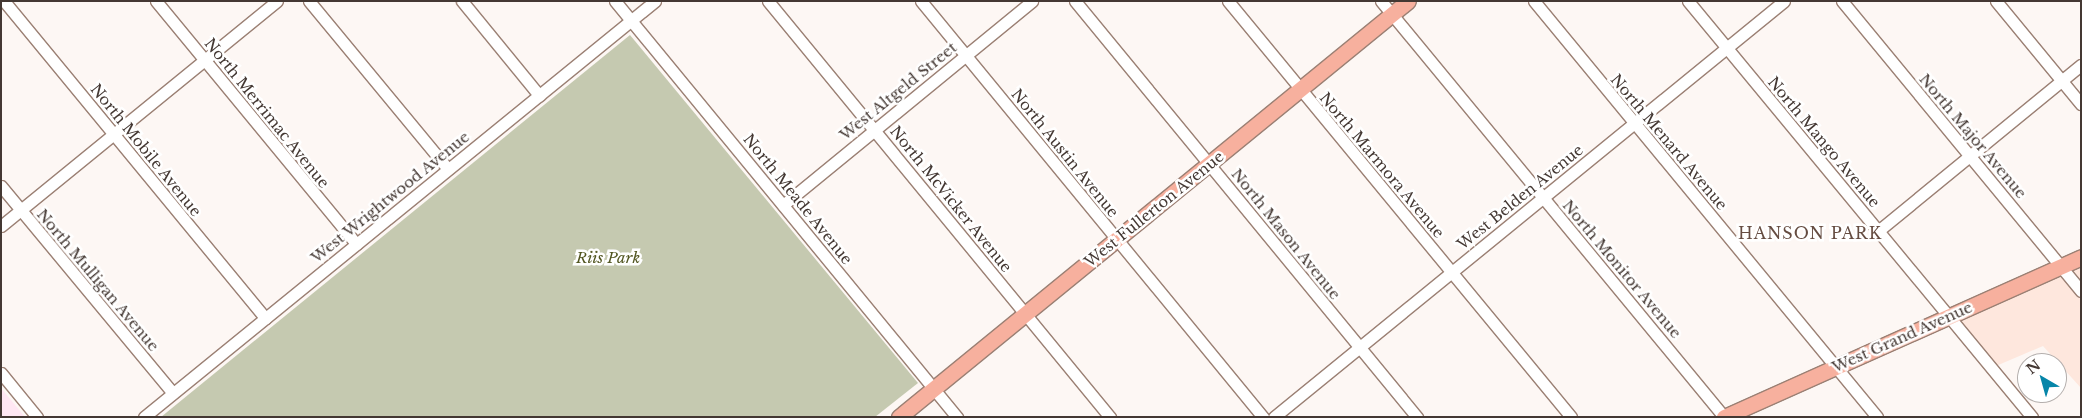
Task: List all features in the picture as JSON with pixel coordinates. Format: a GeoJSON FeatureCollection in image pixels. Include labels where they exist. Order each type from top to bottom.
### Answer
{"type":"FeatureCollection","features":[{"type":"Feature","properties":{"kind":"main road","name":"West Fullerton Avenue"},"geometry":{"type":"LineString","coordinates":[[900,417],[1408,1]]}},
{"type":"Feature","properties":{"kind":"main road","name":"West Grand Avenue"},"geometry":{"type":"LineString","coordinates":[[1724,417],[2081,257]]}},
{"type":"Feature","properties":{"kind":"street","name":"North Mobile Avenue"},"geometry":{"type":"LineString","coordinates":[[4,1],[265,318]]}},
{"type":"Feature","properties":{"kind":"street","name":"North Merrimac Avenue"},"geometry":{"type":"LineString","coordinates":[[156,1],[356,244]]}},
{"type":"Feature","properties":{"kind":"street"},"geometry":{"type":"LineString","coordinates":[[1,226],[277,1]]}},
{"type":"Feature","properties":{"kind":"street"},"geometry":{"type":"LineString","coordinates":[[309,1],[448,169]]}},
{"type":"Feature","properties":{"kind":"street"},"geometry":{"type":"LineString","coordinates":[[462,1],[539,95]]}},
{"type":"Feature","properties":{"kind":"street","name":"North Meade Avenue"},"geometry":{"type":"LineString","coordinates":[[615,1],[957,417]]}},
{"type":"Feature","properties":{"kind":"street","name":"West Wrightwood Avenue"},"geometry":{"type":"LineString","coordinates":[[144,417],[654,1]]}},
{"type":"Feature","properties":{"kind":"street","name":"North McVicker Avenue"},"geometry":{"type":"LineString","coordinates":[[768,1],[1110,417]]}},
{"type":"Feature","properties":{"kind":"street","name":"North Austin Avenue"},"geometry":{"type":"LineString","coordinates":[[921,1],[1263,417]]}},
{"type":"Feature","properties":{"kind":"street","name":"West Altgeld Street"},"geometry":{"type":"LineString","coordinates":[[783,205],[1032,1]]}},
{"type":"Feature","properties":{"kind":"street","name":"North Mason Avenue"},"geometry":{"type":"LineString","coordinates":[[1075,1],[1417,417]]}},
{"type":"Feature","properties":{"kind":"street","name":"North Marmora Avenue"},"geometry":{"type":"LineString","coordinates":[[1228,1],[1571,417]]}},
{"type":"Feature","properties":{"kind":"street","name":"North Monitor Avenue"},"geometry":{"type":"LineString","coordinates":[[1381,1],[1724,417]]}},
{"type":"Feature","properties":{"kind":"street","name":"North Menard Avenue"},"geometry":{"type":"LineString","coordinates":[[1534,1],[1877,417]]}},
{"type":"Feature","properties":{"kind":"street","name":"North Mango Avenue"},"geometry":{"type":"LineString","coordinates":[[1688,1],[2032,417]]}},
{"type":"Feature","properties":{"kind":"street","name":"West Belden Avenue"},"geometry":{"type":"LineString","coordinates":[[1274,417],[1784,1]]}},
{"type":"Feature","properties":{"kind":"street","name":"North Major Avenue"},"geometry":{"type":"LineString","coordinates":[[1842,1],[2081,291]]}},
{"type":"Feature","properties":{"kind":"street"},"geometry":{"type":"LineString","coordinates":[[1996,1],[2081,104]]}},
{"type":"Feature","properties":{"kind":"street"},"geometry":{"type":"LineString","coordinates":[[1878,231],[2081,65]]}},
{"type":"Feature","properties":{"kind":"street","name":"North Mulligan Avenue"},"geometry":{"type":"LineString","coordinates":[[1,186],[173,393]]}},
{"type":"Feature","properties":{"kind":"street"},"geometry":{"type":"LineString","coordinates":[[1,373],[37,417]]}},
{"type":"Feature","properties":{"kind":"shaded area"},"geometry":{"type":"Polygon","coordinates":[[[2081,266],[2081,388],[2067,373],[2067,353],[2049,353],[2043,346],[2027,353],[2017,353],[2017,357],[1996,366],[1958,320],[2081,266]]]}},
{"type":"Feature","properties":{"kind":"shaded area"},"geometry":{"type":"Polygon","coordinates":[[[1,388],[25,417],[1,417],[1,388]]]}},
{"type":"Feature","properties":{"kind":"green space","name":"Riis Park"},"geometry":{"type":"Polygon","coordinates":[[[630,35],[918,383],[875,417],[161,417],[630,35]]]}},
{"type":"Feature","properties":{"kind":"district","name":"HANSON PARK"},"geometry":{"type":"Point","coordinates":[1810,233]}}]}
